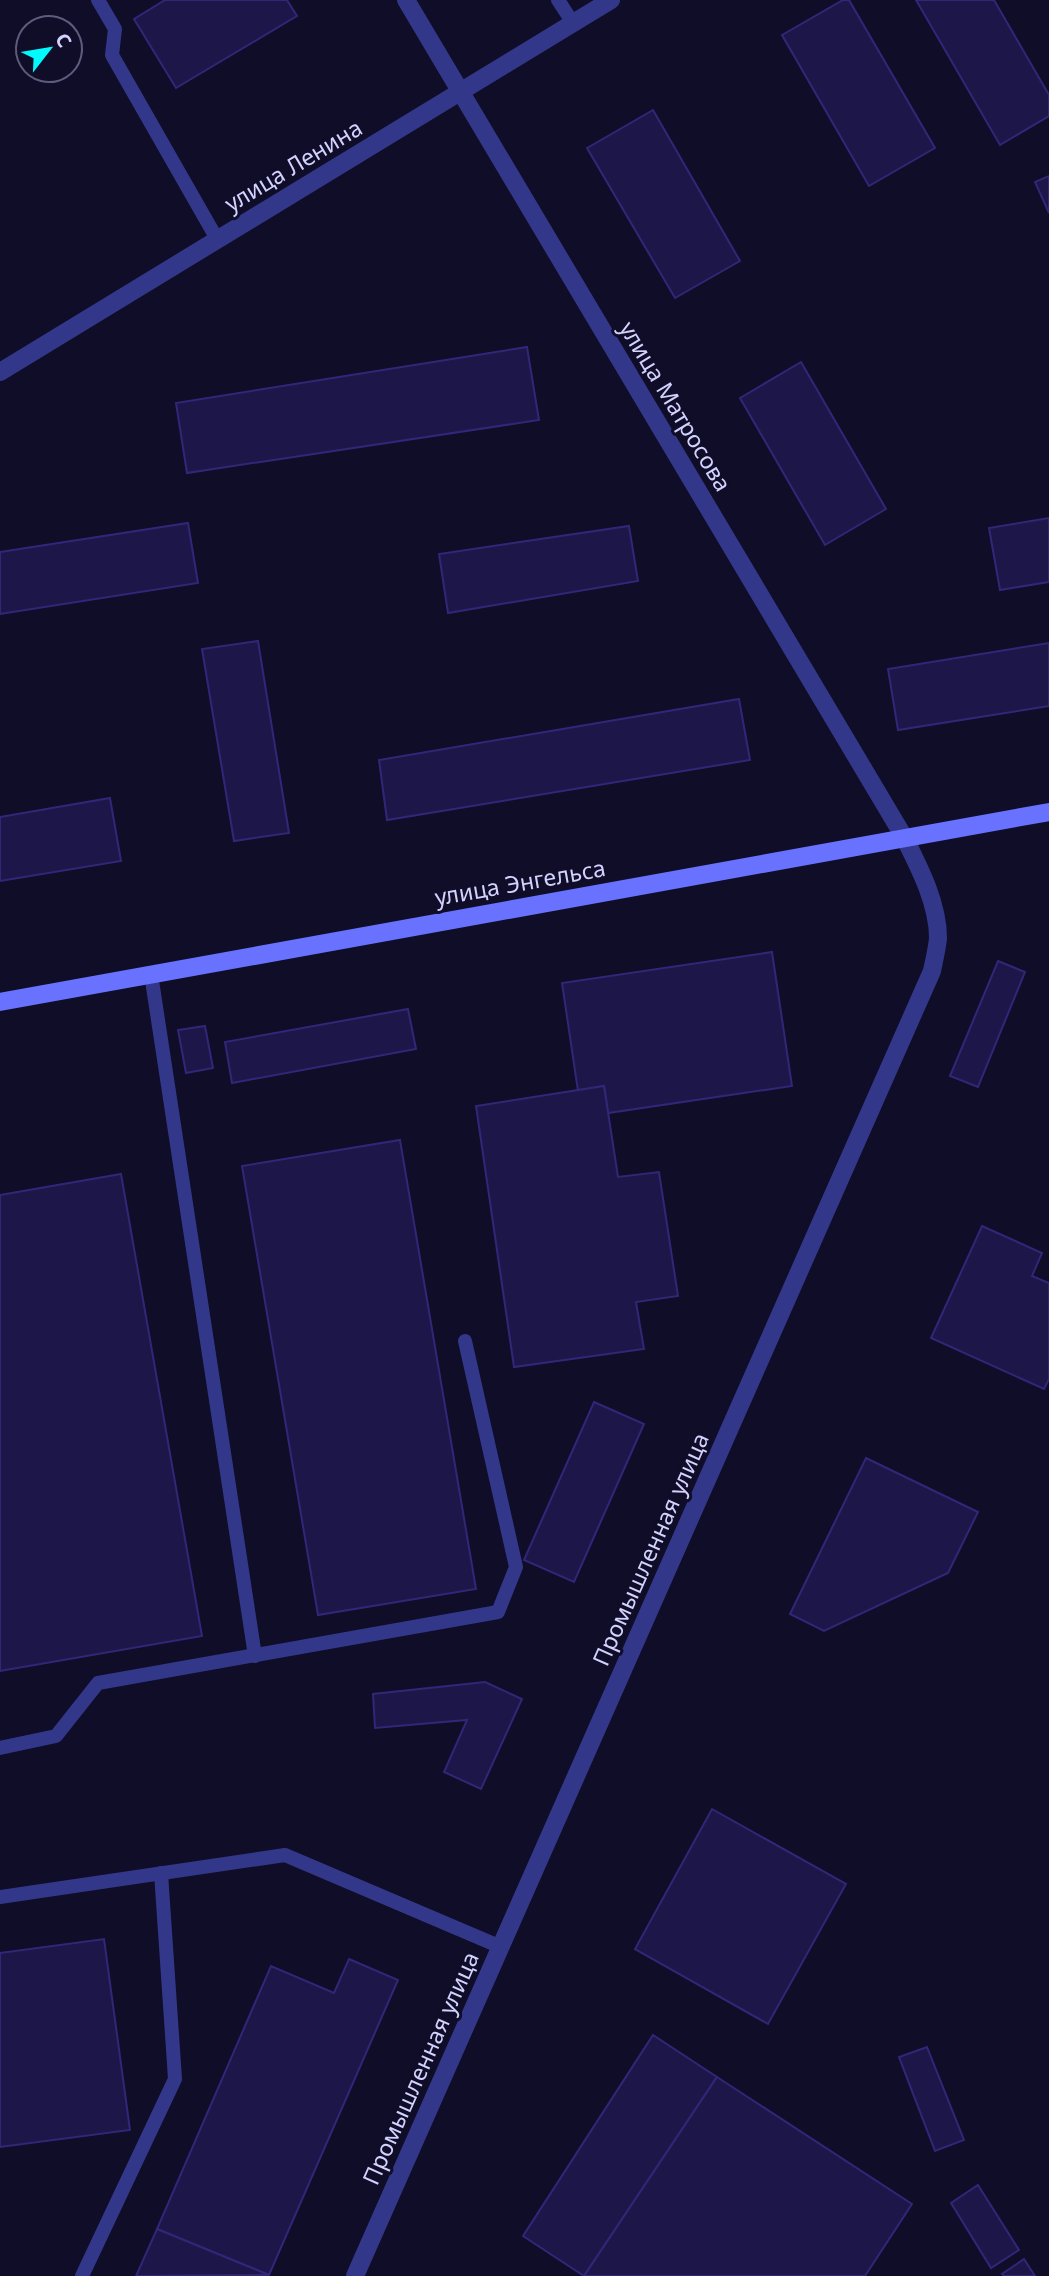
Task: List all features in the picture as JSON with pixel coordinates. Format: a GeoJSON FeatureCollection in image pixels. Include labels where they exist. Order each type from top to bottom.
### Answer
{"type":"FeatureCollection","features":[{"type":"Feature","properties":{"kind":"main road","name":"улица Энгельса"},"geometry":{"type":"LineString","coordinates":[[0,1002],[1049,812]]}},
{"type":"Feature","properties":{"kind":"street","name":"улица Матросова"},"geometry":{"type":"LineString","coordinates":[[406,0],[904,837]]}},
{"type":"Feature","properties":{"kind":"street","name":"улица Ленина"},"geometry":{"type":"LineString","coordinates":[[0,372],[611,0]]}},
{"type":"Feature","properties":{"kind":"street","name":"Промышленная улица"},"geometry":{"type":"LineString","coordinates":[[355,2276],[932,971],[938,937],[933,907],[922,873],[904,837]]}},
{"type":"Feature","properties":{"kind":"lane"},"geometry":{"type":"LineString","coordinates":[[98,0],[116,29],[112,55],[217,239]]}},
{"type":"Feature","properties":{"kind":"lane"},"geometry":{"type":"LineString","coordinates":[[558,0],[573,23]]}},
{"type":"Feature","properties":{"kind":"lane"},"geometry":{"type":"LineString","coordinates":[[150,974],[255,1656]]}},
{"type":"Feature","properties":{"kind":"lane"},"geometry":{"type":"LineString","coordinates":[[0,1748],[56,1736],[98,1683],[498,1612],[516,1567],[465,1341]]}},
{"type":"Feature","properties":{"kind":"lane"},"geometry":{"type":"LineString","coordinates":[[0,1896],[285,1855],[501,1947]]}},
{"type":"Feature","properties":{"kind":"lane"},"geometry":{"type":"LineString","coordinates":[[82,2276],[175,2079],[161,1873]]}},
{"type":"Feature","properties":{"kind":"building"},"geometry":{"type":"Polygon","coordinates":[[[165,0],[287,0],[297,16],[176,88],[134,19],[165,0]]]}},
{"type":"Feature","properties":{"kind":"building"},"geometry":{"type":"Polygon","coordinates":[[[843,0],[849,0],[935,148],[869,186],[782,35],[843,0]]]}},
{"type":"Feature","properties":{"kind":"building"},"geometry":{"type":"Polygon","coordinates":[[[916,0],[994,0],[1049,95],[1049,116],[1000,145],[916,0]]]}},
{"type":"Feature","properties":{"kind":"building"},"geometry":{"type":"Polygon","coordinates":[[[653,110],[740,261],[675,298],[587,148],[653,110]]]}},
{"type":"Feature","properties":{"kind":"building"},"geometry":{"type":"Polygon","coordinates":[[[1049,176],[1049,213],[1035,182],[1049,176]]]}},
{"type":"Feature","properties":{"kind":"building"},"geometry":{"type":"Polygon","coordinates":[[[527,347],[539,420],[187,473],[176,403],[527,347]]]}},
{"type":"Feature","properties":{"kind":"building"},"geometry":{"type":"Polygon","coordinates":[[[801,362],[886,509],[825,545],[740,398],[801,362]]]}},
{"type":"Feature","properties":{"kind":"building"},"geometry":{"type":"Polygon","coordinates":[[[1049,518],[1049,582],[1000,590],[989,528],[1049,518]]]}},
{"type":"Feature","properties":{"kind":"building"},"geometry":{"type":"Polygon","coordinates":[[[188,523],[198,583],[0,614],[0,552],[188,523]]]}},
{"type":"Feature","properties":{"kind":"building"},"geometry":{"type":"Polygon","coordinates":[[[629,526],[638,581],[448,613],[439,554],[629,526]]]}},
{"type":"Feature","properties":{"kind":"building"},"geometry":{"type":"Polygon","coordinates":[[[258,641],[289,833],[234,841],[202,649],[258,641]]]}},
{"type":"Feature","properties":{"kind":"building"},"geometry":{"type":"Polygon","coordinates":[[[1049,643],[1049,706],[898,730],[888,669],[1049,643]]]}},
{"type":"Feature","properties":{"kind":"building"},"geometry":{"type":"Polygon","coordinates":[[[739,699],[750,760],[387,820],[379,760],[739,699]]]}},
{"type":"Feature","properties":{"kind":"building"},"geometry":{"type":"Polygon","coordinates":[[[110,798],[121,861],[0,881],[0,817],[110,798]]]}},
{"type":"Feature","properties":{"kind":"building"},"geometry":{"type":"Polygon","coordinates":[[[772,952],[792,1086],[608,1113],[604,1086],[578,1091],[562,983],[772,952]]]}},
{"type":"Feature","properties":{"kind":"building"},"geometry":{"type":"Polygon","coordinates":[[[998,961],[1025,972],[978,1087],[950,1076],[998,961]]]}},
{"type":"Feature","properties":{"kind":"building"},"geometry":{"type":"Polygon","coordinates":[[[408,1009],[416,1049],[232,1083],[225,1042],[408,1009]]]}},
{"type":"Feature","properties":{"kind":"building"},"geometry":{"type":"Polygon","coordinates":[[[205,1026],[213,1068],[186,1073],[178,1030],[205,1026]]]}},
{"type":"Feature","properties":{"kind":"building"},"geometry":{"type":"Polygon","coordinates":[[[604,1086],[618,1177],[659,1172],[678,1296],[636,1302],[644,1349],[514,1367],[476,1106],[604,1086]]]}},
{"type":"Feature","properties":{"kind":"building"},"geometry":{"type":"Polygon","coordinates":[[[400,1140],[476,1589],[318,1615],[242,1166],[400,1140]]]}},
{"type":"Feature","properties":{"kind":"building"},"geometry":{"type":"Polygon","coordinates":[[[121,1174],[202,1636],[0,1671],[0,1195],[121,1174]]]}},
{"type":"Feature","properties":{"kind":"building"},"geometry":{"type":"Polygon","coordinates":[[[982,1226],[1042,1253],[1032,1276],[1049,1283],[1049,1379],[1044,1389],[931,1338],[982,1226]]]}},
{"type":"Feature","properties":{"kind":"building"},"geometry":{"type":"Polygon","coordinates":[[[594,1402],[644,1424],[574,1582],[524,1560],[594,1402]]]}},
{"type":"Feature","properties":{"kind":"building"},"geometry":{"type":"Polygon","coordinates":[[[866,1458],[978,1512],[948,1573],[824,1631],[790,1614],[866,1458]]]}},
{"type":"Feature","properties":{"kind":"building"},"geometry":{"type":"Polygon","coordinates":[[[485,1682],[522,1699],[481,1789],[444,1772],[467,1720],[375,1728],[373,1694],[485,1682]]]}},
{"type":"Feature","properties":{"kind":"building"},"geometry":{"type":"Polygon","coordinates":[[[712,1809],[846,1884],[768,2024],[635,1949],[712,1809]]]}},
{"type":"Feature","properties":{"kind":"building"},"geometry":{"type":"Polygon","coordinates":[[[104,1939],[130,2130],[0,2147],[0,1953],[104,1939]]]}},
{"type":"Feature","properties":{"kind":"building"},"geometry":{"type":"Polygon","coordinates":[[[349,1959],[398,1980],[269,2275],[157,2229],[271,1966],[334,1993],[349,1959]]]}},
{"type":"Feature","properties":{"kind":"building"},"geometry":{"type":"Polygon","coordinates":[[[653,2035],[717,2077],[584,2276],[523,2236],[653,2035]]]}},
{"type":"Feature","properties":{"kind":"building"},"geometry":{"type":"Polygon","coordinates":[[[927,2047],[964,2140],[935,2151],[899,2057],[927,2047]]]}},
{"type":"Feature","properties":{"kind":"building"},"geometry":{"type":"Polygon","coordinates":[[[717,2077],[912,2204],[865,2276],[584,2276],[717,2077]]]}},
{"type":"Feature","properties":{"kind":"building"},"geometry":{"type":"Polygon","coordinates":[[[978,2185],[1019,2250],[991,2268],[951,2203],[978,2185]]]}},
{"type":"Feature","properties":{"kind":"building"},"geometry":{"type":"Polygon","coordinates":[[[157,2229],[269,2275],[136,2276],[157,2229]]]}},
{"type":"Feature","properties":{"kind":"building"},"geometry":{"type":"Polygon","coordinates":[[[1024,2259],[1035,2276],[1002,2274],[1024,2259]]]}}]}
